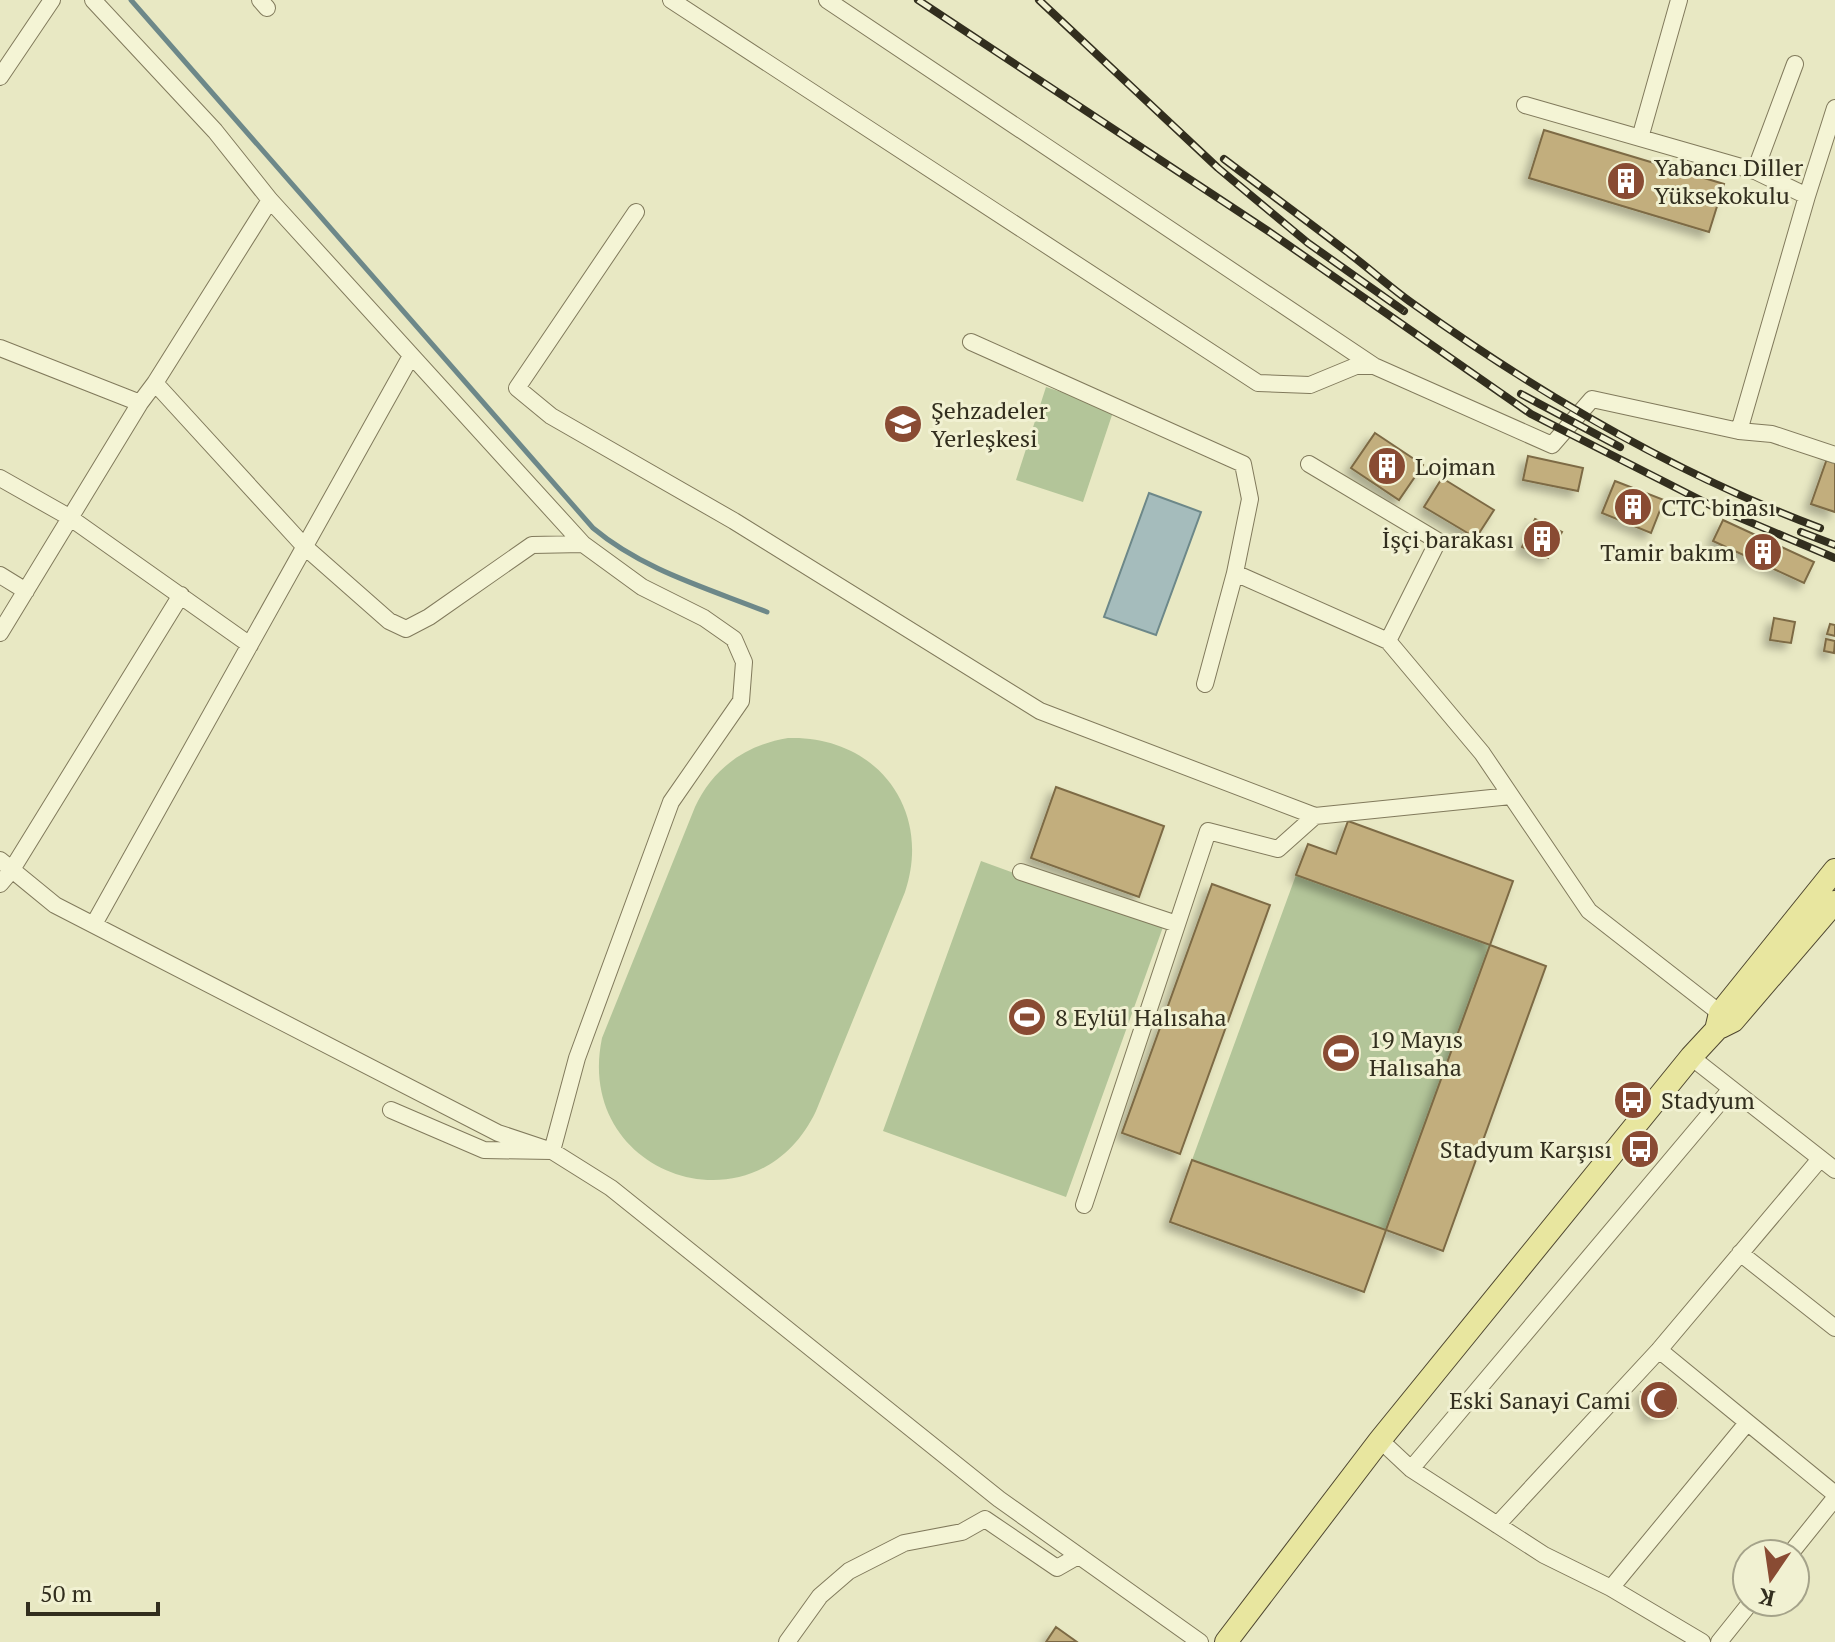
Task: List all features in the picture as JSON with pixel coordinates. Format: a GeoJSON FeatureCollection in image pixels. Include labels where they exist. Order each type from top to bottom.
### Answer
{"type":"FeatureCollection","features":[{"type":"Feature","properties":{"kind":"main road"},"geometry":{"type":"LineString","coordinates":[[1226,1642],[1380,1440],[1691,1057],[1835,870]]}},
{"type":"Feature","properties":{"kind":"main road"},"geometry":{"type":"LineString","coordinates":[[1718,1021],[1733,1021],[1835,902]]}},
{"type":"Feature","properties":{"kind":"street"},"geometry":{"type":"LineString","coordinates":[[2,71],[52,0]]}},
{"type":"Feature","properties":{"kind":"street"},"geometry":{"type":"LineString","coordinates":[[93,0],[215,131],[270,200],[583,544],[642,587],[734,639],[744,662],[741,701],[671,802],[577,1058],[552,1151]]}},
{"type":"Feature","properties":{"kind":"street"},"geometry":{"type":"LineString","coordinates":[[671,0],[1258,383],[1310,385],[1356,366],[1374,366]]}},
{"type":"Feature","properties":{"kind":"street"},"geometry":{"type":"LineString","coordinates":[[827,0],[1374,366],[1552,445],[1592,399],[1739,431],[1772,434],[1835,455]]}},
{"type":"Feature","properties":{"kind":"street"},"geometry":{"type":"LineString","coordinates":[[1640,138],[1679,0]]}},
{"type":"Feature","properties":{"kind":"street"},"geometry":{"type":"LineString","coordinates":[[1755,171],[1795,64]]}},
{"type":"Feature","properties":{"kind":"street"},"geometry":{"type":"LineString","coordinates":[[1525,105],[1755,171],[1807,196]]}},
{"type":"Feature","properties":{"kind":"street"},"geometry":{"type":"LineString","coordinates":[[1739,431],[1835,108]]}},
{"type":"Feature","properties":{"kind":"street"},"geometry":{"type":"LineString","coordinates":[[0,633],[140,403],[270,200]]}},
{"type":"Feature","properties":{"kind":"street"},"geometry":{"type":"LineString","coordinates":[[636,212],[517,388],[551,416],[734,521],[1040,711],[1315,816],[1511,796]]}},
{"type":"Feature","properties":{"kind":"street"},"geometry":{"type":"LineString","coordinates":[[971,342],[1243,464],[1250,499],[1235,573],[1205,684]]}},
{"type":"Feature","properties":{"kind":"street"},"geometry":{"type":"LineString","coordinates":[[0,348],[140,403]]}},
{"type":"Feature","properties":{"kind":"street"},"geometry":{"type":"LineString","coordinates":[[94,924],[411,356]]}},
{"type":"Feature","properties":{"kind":"street"},"geometry":{"type":"LineString","coordinates":[[155,383],[305,547],[389,621],[406,629],[429,617],[532,545],[583,544]]}},
{"type":"Feature","properties":{"kind":"street"},"geometry":{"type":"LineString","coordinates":[[1309,464],[1438,541],[1388,641]]}},
{"type":"Feature","properties":{"kind":"street"},"geometry":{"type":"LineString","coordinates":[[0,478],[69,517],[250,645]]}},
{"type":"Feature","properties":{"kind":"street"},"geometry":{"type":"LineString","coordinates":[[1235,573],[1388,641],[1482,753],[1589,911],[1718,1021]]}},
{"type":"Feature","properties":{"kind":"street"},"geometry":{"type":"LineString","coordinates":[[0,575],[26,591]]}},
{"type":"Feature","properties":{"kind":"street"},"geometry":{"type":"LineString","coordinates":[[181,595],[4,872],[55,905],[498,1133],[552,1151],[611,1188],[999,1499],[1200,1642]]}},
{"type":"Feature","properties":{"kind":"street"},"geometry":{"type":"LineString","coordinates":[[1084,1205],[1208,831],[1278,849],[1315,816]]}},
{"type":"Feature","properties":{"kind":"street"},"geometry":{"type":"LineString","coordinates":[[1021,872],[1177,924]]}},
{"type":"Feature","properties":{"kind":"street"},"geometry":{"type":"LineString","coordinates":[[1691,1057],[1835,1170]]}},
{"type":"Feature","properties":{"kind":"street"},"geometry":{"type":"LineString","coordinates":[[1411,1469],[1730,1090]]}},
{"type":"Feature","properties":{"kind":"street"},"geometry":{"type":"LineString","coordinates":[[391,1110],[484,1150],[552,1151]]}},
{"type":"Feature","properties":{"kind":"street"},"geometry":{"type":"LineString","coordinates":[[1497,1525],[1659,1350],[1820,1159]]}},
{"type":"Feature","properties":{"kind":"street"},"geometry":{"type":"LineString","coordinates":[[1740,1253],[1835,1328]]}},
{"type":"Feature","properties":{"kind":"street"},"geometry":{"type":"LineString","coordinates":[[1659,1350],[1835,1496],[1802,1538]]}},
{"type":"Feature","properties":{"kind":"street"},"geometry":{"type":"LineString","coordinates":[[1611,1588],[1747,1423]]}},
{"type":"Feature","properties":{"kind":"street"},"geometry":{"type":"LineString","coordinates":[[1380,1440],[1411,1469],[1544,1555],[1611,1588],[1702,1642]]}},
{"type":"Feature","properties":{"kind":"street"},"geometry":{"type":"LineString","coordinates":[[787,1642],[820,1596],[849,1571],[904,1543],[962,1532],[985,1519],[1057,1568],[1078,1556]]}},
{"type":"Feature","properties":{"kind":"street"},"geometry":{"type":"LineString","coordinates":[[1719,1642],[1738,1618]]}},
{"type":"Feature","properties":{"kind":"green space"},"geometry":{"type":"Polygon","coordinates":[[[1046,387],[1114,409],[1083,502],[1016,480],[1046,387]]]}},
{"type":"Feature","properties":{"kind":"green space"},"geometry":{"type":"Polygon","coordinates":[[[788,738],[819,740],[847,749],[871,763],[890,782],[903,806],[911,832],[912,861],[905,892],[816,1111],[788,1150],[753,1173],[714,1180],[676,1174],[641,1155],[615,1125],[600,1086],[602,1038],[702,793],[732,760],[758,746],[788,738]]]}},
{"type":"Feature","properties":{"kind":"green space","name":"8 Eylül Halısaha"},"geometry":{"type":"Polygon","coordinates":[[[981,861],[1163,927],[1066,1197],[883,1131],[981,861]]]}},
{"type":"Feature","properties":{"kind":"green space","name":"19 Mayıs Halısaha"},"geometry":{"type":"Polygon","coordinates":[[[1296,875],[1490,945],[1386,1230],[1192,1160],[1296,875]]]}},
{"type":"Feature","properties":{"kind":"water"},"geometry":{"type":"Polygon","coordinates":[[[1149,493],[1201,512],[1156,635],[1104,617],[1149,493]]]}},
{"type":"Feature","properties":{"kind":"building","name":"Yabancı Diller Yüksekokulu"},"geometry":{"type":"Polygon","coordinates":[[[1544,130],[1724,184],[1709,232],[1529,178],[1544,130]]]}},
{"type":"Feature","properties":{"kind":"building","name":"Lojman"},"geometry":{"type":"Polygon","coordinates":[[[1375,433],[1423,465],[1399,500],[1351,468],[1375,433]]]}},
{"type":"Feature","properties":{"kind":"building"},"geometry":{"type":"Polygon","coordinates":[[[1829,453],[1835,455],[1835,512],[1811,504],[1829,453]]]}},
{"type":"Feature","properties":{"kind":"building","name":"Lojman"},"geometry":{"type":"Polygon","coordinates":[[[1528,456],[1583,468],[1578,491],[1523,480],[1528,456]]]}},
{"type":"Feature","properties":{"kind":"building","name":"Lojman"},"geometry":{"type":"Polygon","coordinates":[[[1442,478],[1494,510],[1476,538],[1424,507],[1442,478]]]}},
{"type":"Feature","properties":{"kind":"building","name":"CTC binası"},"geometry":{"type":"Polygon","coordinates":[[[1615,481],[1664,500],[1651,533],[1602,513],[1615,481]]]}},
{"type":"Feature","properties":{"kind":"building","name":"İşçi barakası"},"geometry":{"type":"Polygon","coordinates":[[[1535,519],[1562,532],[1548,558],[1522,547],[1535,519]]]}},
{"type":"Feature","properties":{"kind":"building","name":"Tamir bakım"},"geometry":{"type":"Polygon","coordinates":[[[1723,520],[1814,562],[1804,583],[1713,541],[1723,520]]]}},
{"type":"Feature","properties":{"kind":"building"},"geometry":{"type":"Polygon","coordinates":[[[1774,618],[1795,622],[1791,643],[1770,640],[1774,618]]]}},
{"type":"Feature","properties":{"kind":"building"},"geometry":{"type":"Polygon","coordinates":[[[1830,624],[1835,625],[1835,636],[1827,634],[1830,624]]]}},
{"type":"Feature","properties":{"kind":"building"},"geometry":{"type":"Polygon","coordinates":[[[1826,639],[1835,641],[1834,653],[1824,651],[1826,639]]]}},
{"type":"Feature","properties":{"kind":"building"},"geometry":{"type":"Polygon","coordinates":[[[1056,787],[1164,826],[1139,897],[1031,858],[1056,787]]]}},
{"type":"Feature","properties":{"kind":"building"},"geometry":{"type":"Polygon","coordinates":[[[1348,821],[1513,881],[1490,945],[1296,875],[1308,844],[1336,854],[1348,821]]]}},
{"type":"Feature","properties":{"kind":"building"},"geometry":{"type":"Polygon","coordinates":[[[1212,884],[1270,905],[1180,1154],[1122,1133],[1212,884]]]}},
{"type":"Feature","properties":{"kind":"building"},"geometry":{"type":"Polygon","coordinates":[[[1490,945],[1546,966],[1443,1251],[1386,1230],[1490,945]]]}},
{"type":"Feature","properties":{"kind":"building"},"geometry":{"type":"Polygon","coordinates":[[[1192,1160],[1386,1230],[1364,1292],[1170,1222],[1192,1160]]]}},
{"type":"Feature","properties":{"kind":"building","name":"Eski Sanayi Cami"},"geometry":{"type":"Polygon","coordinates":[[[1668,1383],[1677,1408],[1650,1417],[1641,1392],[1668,1383]]]}},
{"type":"Feature","properties":{"kind":"building"},"geometry":{"type":"Polygon","coordinates":[[[1056,1627],[1077,1642],[1046,1642],[1056,1627]]]}},
{"type":"Feature","properties":{"kind":"waterway"},"geometry":{"type":"LineString","coordinates":[[131,0],[593,528],[612,543],[654,567],[767,612]]}},
{"type":"Feature","properties":{"kind":"railway"},"geometry":{"type":"LineString","coordinates":[[918,0],[1271,233],[1531,414],[1712,506],[1835,558]]}},
{"type":"Feature","properties":{"kind":"railway"},"geometry":{"type":"LineString","coordinates":[[1039,0],[1218,168],[1308,243],[1404,311]]}},
{"type":"Feature","properties":{"kind":"railway"},"geometry":{"type":"LineString","coordinates":[[1224,159],[1412,303],[1558,400],[1660,457],[1820,528]]}},
{"type":"Feature","properties":{"kind":"railway"},"geometry":{"type":"LineString","coordinates":[[1521,394],[1620,447]]}},
{"type":"Feature","properties":{"kind":"railway"},"geometry":{"type":"LineString","coordinates":[[1801,532],[1835,545]]}},
{"type":"Feature","properties":{"kind":"place","name":"Yabancı Diller Yüksekokulu"},"geometry":{"type":"Point","coordinates":[1626,181]}},
{"type":"Feature","properties":{"kind":"place","name":"Şehzadeler Yerleşkesi"},"geometry":{"type":"Point","coordinates":[903,424]}},
{"type":"Feature","properties":{"kind":"place","name":"Lojman"},"geometry":{"type":"Point","coordinates":[1387,466]}},
{"type":"Feature","properties":{"kind":"place","name":"CTC binası"},"geometry":{"type":"Point","coordinates":[1633,507]}},
{"type":"Feature","properties":{"kind":"place","name":"İşçi barakası"},"geometry":{"type":"Point","coordinates":[1542,539]}},
{"type":"Feature","properties":{"kind":"place","name":"Tamir bakım"},"geometry":{"type":"Point","coordinates":[1763,552]}},
{"type":"Feature","properties":{"kind":"place","name":"8 Eylül Halısaha"},"geometry":{"type":"Point","coordinates":[1027,1017]}},
{"type":"Feature","properties":{"kind":"place","name":"19 Mayıs Halısaha"},"geometry":{"type":"Point","coordinates":[1341,1053]}},
{"type":"Feature","properties":{"kind":"place","name":"Stadyum"},"geometry":{"type":"Point","coordinates":[1633,1100]}},
{"type":"Feature","properties":{"kind":"place","name":"Stadyum Karşısı"},"geometry":{"type":"Point","coordinates":[1640,1149]}},
{"type":"Feature","properties":{"kind":"place","name":"Eski Sanayi Cami"},"geometry":{"type":"Point","coordinates":[1659,1400]}}]}
